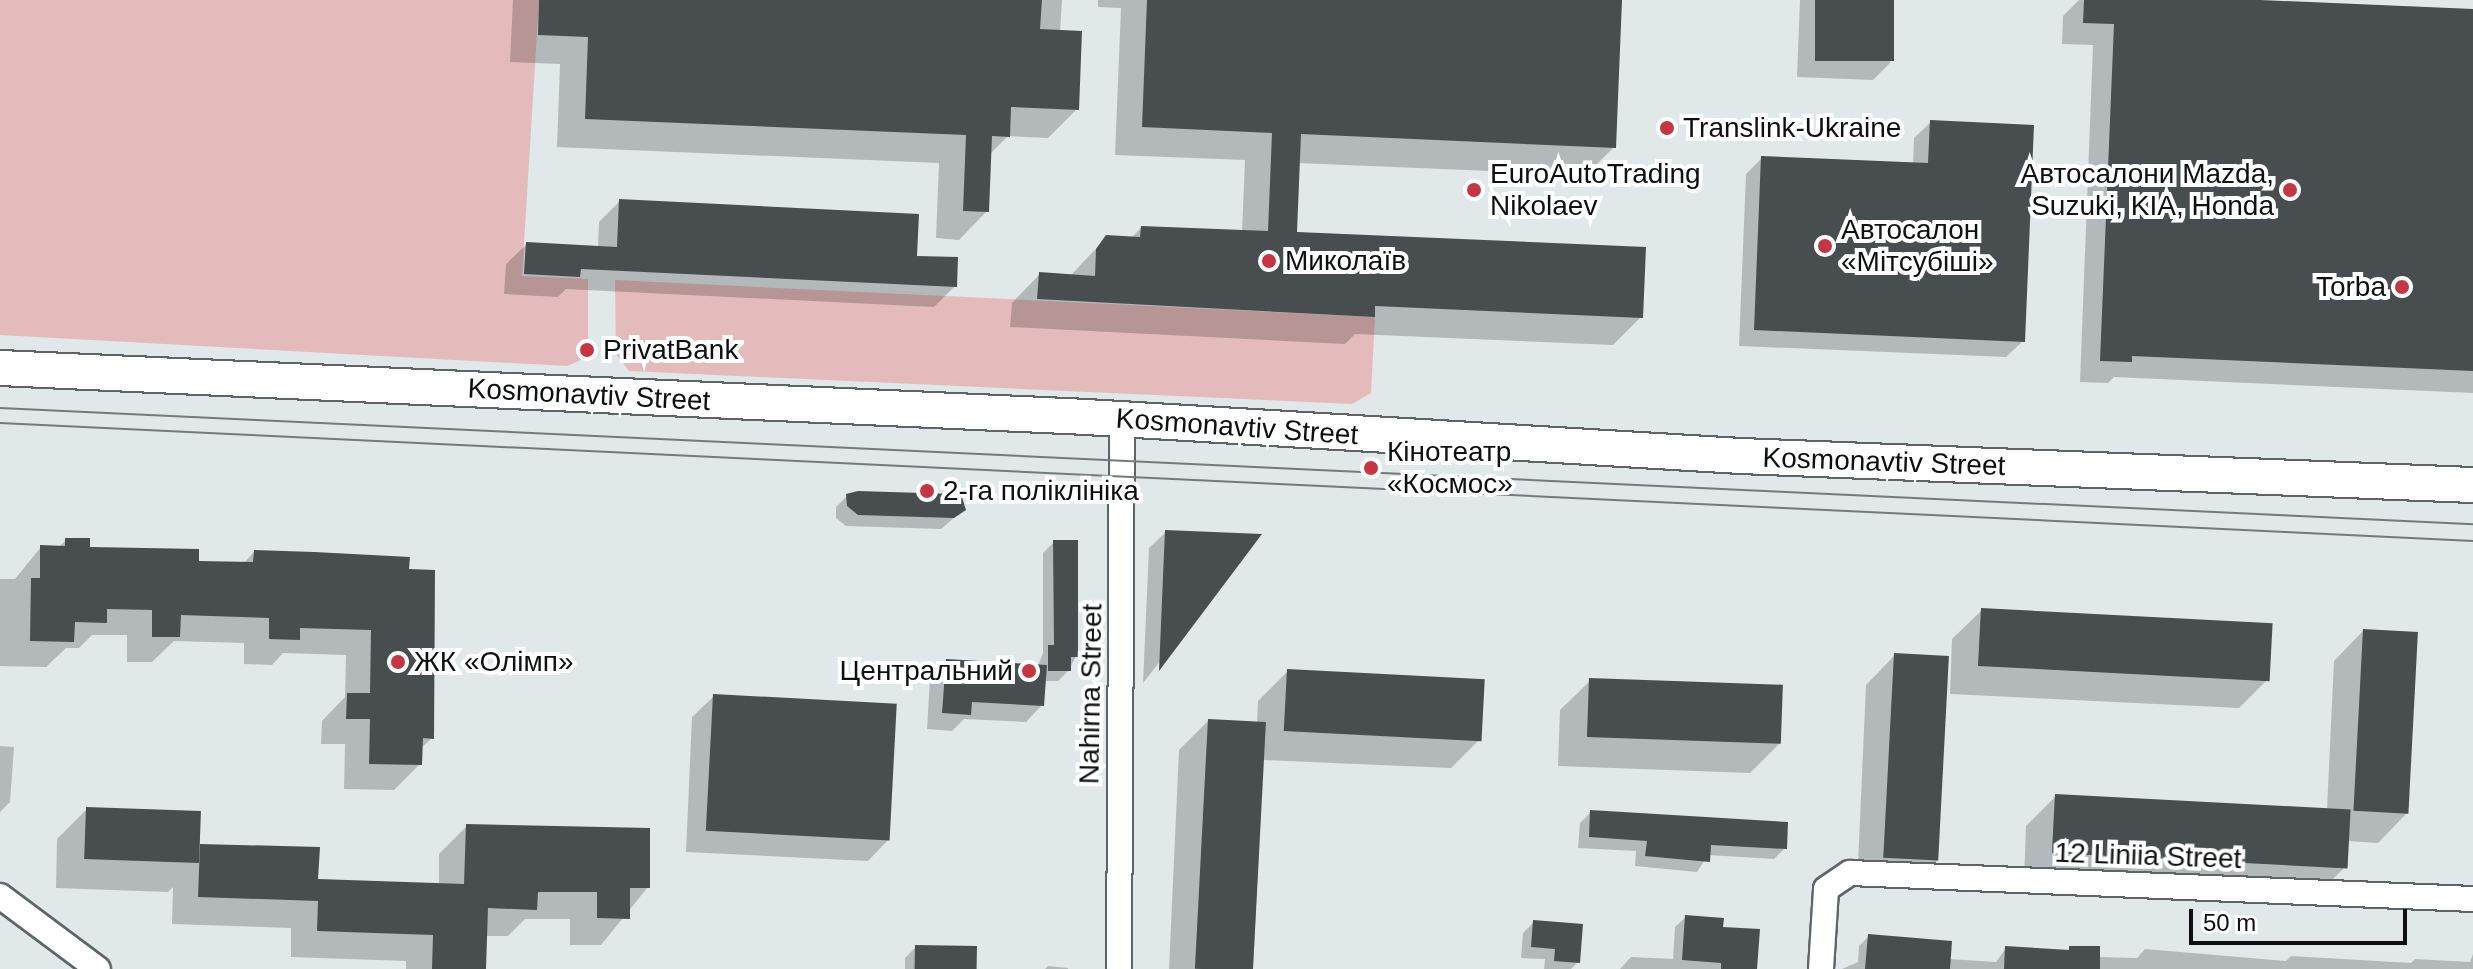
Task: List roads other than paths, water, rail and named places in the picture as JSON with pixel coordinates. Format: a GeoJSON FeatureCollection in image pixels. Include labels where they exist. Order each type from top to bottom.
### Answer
{"type":"FeatureCollection","features":[{"type":"Feature","properties":{"kind":"main road","name":"Kosmonavtiv Street"},"geometry":{"type":"LineString","coordinates":[[0,368],[1122,419],[1741,456],[2473,485]]}},
{"type":"Feature","properties":{"kind":"street","name":"Nahirna Street"},"geometry":{"type":"LineString","coordinates":[[1119,969],[1122,419]]}},
{"type":"Feature","properties":{"kind":"street","name":"12 Liniia Street"},"geometry":{"type":"LineString","coordinates":[[1821,969],[1826,889],[1850,873],[2473,899]]}},
{"type":"Feature","properties":{"kind":"street"},"geometry":{"type":"LineString","coordinates":[[0,896],[98,969]]}},
{"type":"Feature","properties":{"kind":"tram line"},"geometry":{"type":"LineString","coordinates":[[0,408],[2473,524]]}},
{"type":"Feature","properties":{"kind":"tram line"},"geometry":{"type":"LineString","coordinates":[[0,423],[2473,541]]}},
{"type":"Feature","properties":{"kind":"place","name":"Translink-Ukraine"},"geometry":{"type":"Point","coordinates":[1667,128]}},
{"type":"Feature","properties":{"kind":"place","name":"EuroAutoTrading Nikolaev"},"geometry":{"type":"Point","coordinates":[1474,190]}},
{"type":"Feature","properties":{"kind":"place","name":"Автосалони Mazda, Suzuki, KIA, Honda"},"geometry":{"type":"Point","coordinates":[2290,190]}},
{"type":"Feature","properties":{"kind":"place","name":"Автосалон «Мітсубіші»"},"geometry":{"type":"Point","coordinates":[1825,246]}},
{"type":"Feature","properties":{"kind":"place","name":"Миколаїв"},"geometry":{"type":"Point","coordinates":[1269,261]}},
{"type":"Feature","properties":{"kind":"place","name":"Torba"},"geometry":{"type":"Point","coordinates":[2402,287]}},
{"type":"Feature","properties":{"kind":"place","name":"PrivatBank"},"geometry":{"type":"Point","coordinates":[587,350]}},
{"type":"Feature","properties":{"kind":"place","name":"Кінотеатр «Космос»"},"geometry":{"type":"Point","coordinates":[1371,468]}},
{"type":"Feature","properties":{"kind":"place","name":"2-га поліклініка"},"geometry":{"type":"Point","coordinates":[927,491]}},
{"type":"Feature","properties":{"kind":"place","name":"ЖК «Олімп»"},"geometry":{"type":"Point","coordinates":[398,662]}},
{"type":"Feature","properties":{"kind":"place","name":"Центральний"},"geometry":{"type":"Point","coordinates":[1029,671]}}]}
